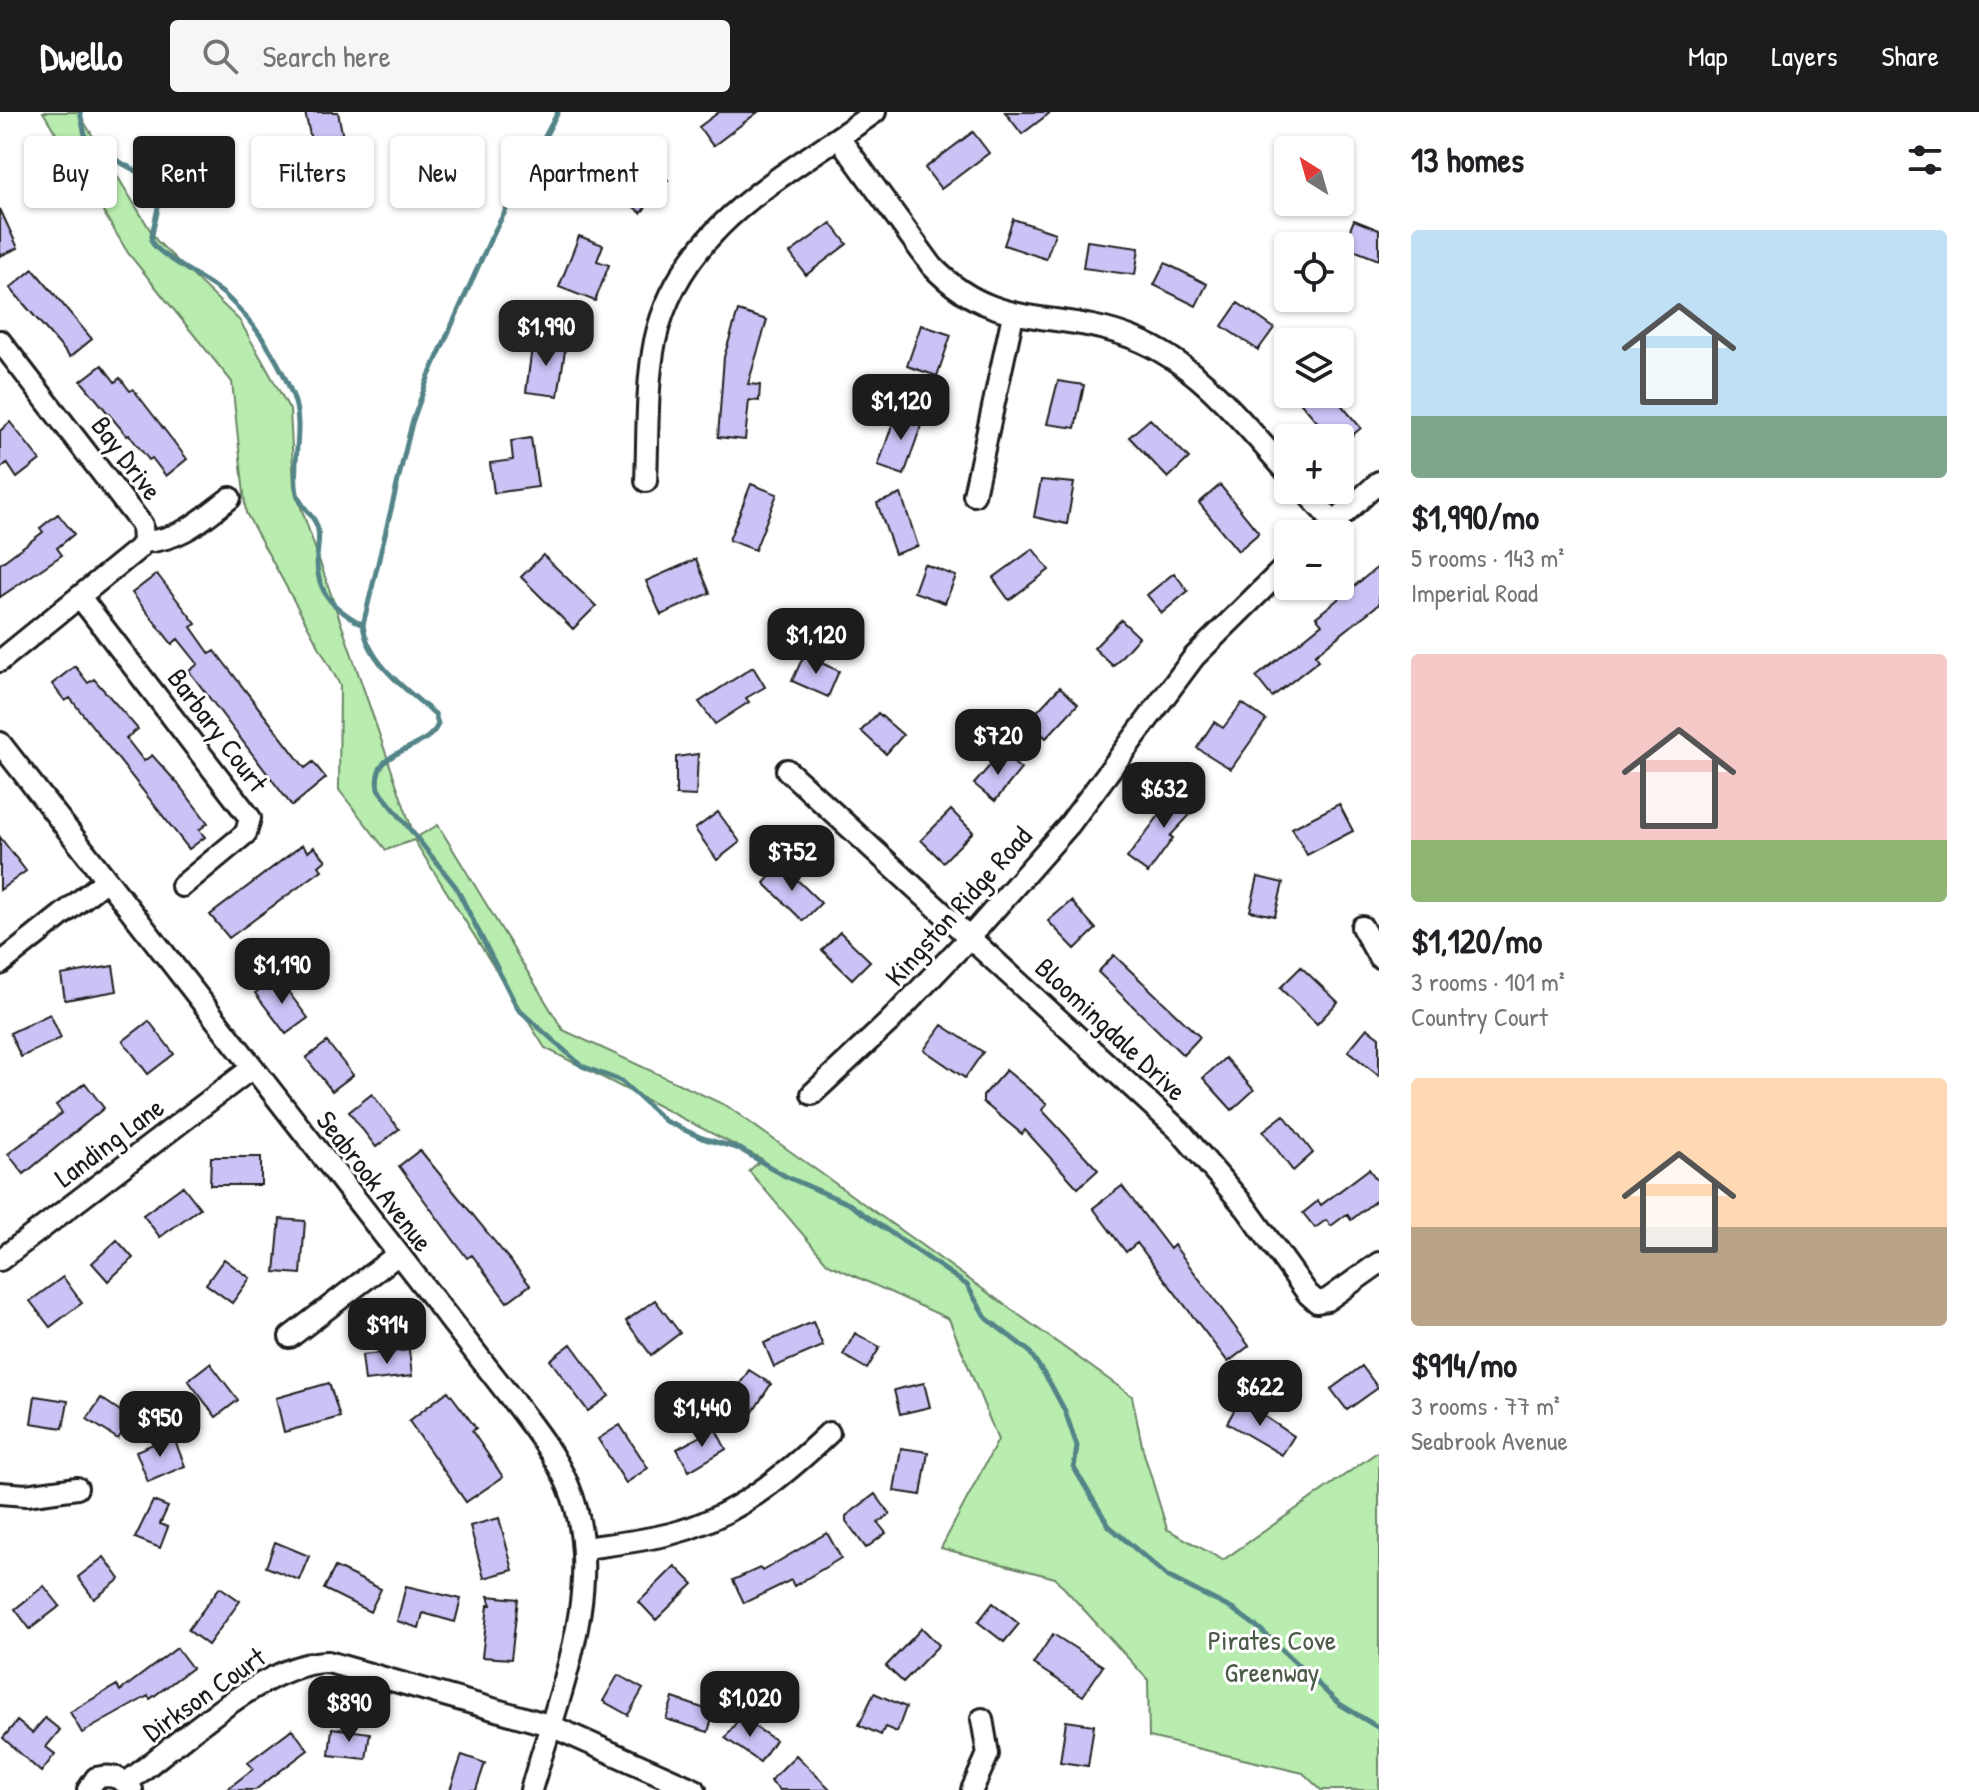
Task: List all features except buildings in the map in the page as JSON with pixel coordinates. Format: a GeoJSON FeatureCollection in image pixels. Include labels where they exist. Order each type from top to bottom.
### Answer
{"type":"FeatureCollection","features":[{"type":"Feature","properties":{"kind":"street"},"geometry":{"type":"LineString","coordinates":[[646,481],[656,340],[664,310],[683,267],[723,221],[875,112]]}},
{"type":"Feature","properties":{"kind":"street"},"geometry":{"type":"LineString","coordinates":[[839,138],[925,257],[950,285],[984,306],[1013,315],[1100,326],[1164,353],[1203,380],[1274,458]]}},
{"type":"Feature","properties":{"kind":"street"},"geometry":{"type":"LineString","coordinates":[[974,495],[1013,315]]}},
{"type":"Feature","properties":{"kind":"street","name":"Bay Drive"},"geometry":{"type":"LineString","coordinates":[[0,341],[142,525],[143,542],[0,661]]}},
{"type":"Feature","properties":{"kind":"street"},"geometry":{"type":"LineString","coordinates":[[1338,520],[1379,482]]}},
{"type":"Feature","properties":{"kind":"street"},"geometry":{"type":"LineString","coordinates":[[143,542],[163,541],[185,533],[230,498]]}},
{"type":"Feature","properties":{"kind":"street","name":"Kingston Ridge Road"},"geometry":{"type":"LineString","coordinates":[[812,1094],[889,1022],[970,937],[1069,825],[1194,657],[1274,578]]}},
{"type":"Feature","properties":{"kind":"street","name":"Barbary Court"},"geometry":{"type":"LineString","coordinates":[[80,597],[250,818],[246,833],[182,886]]}},
{"type":"Feature","properties":{"kind":"street","name":"Seabrook Avenue"},"geometry":{"type":"LineString","coordinates":[[0,743],[553,1457],[577,1512],[585,1548],[576,1627],[531,1790]]}},
{"type":"Feature","properties":{"kind":"street","name":"Bloomingdale Drive"},"geometry":{"type":"LineString","coordinates":[[787,770],[1180,1131],[1217,1172],[1317,1302],[1337,1294],[1379,1263]]}},
{"type":"Feature","properties":{"kind":"street"},"geometry":{"type":"LineString","coordinates":[[0,964],[106,880]]}},
{"type":"Feature","properties":{"kind":"street"},"geometry":{"type":"LineString","coordinates":[[1362,927],[1379,957]]}},
{"type":"Feature","properties":{"kind":"street","name":"Landing Lane"},"geometry":{"type":"LineString","coordinates":[[0,1260],[252,1068]]}},
{"type":"Feature","properties":{"kind":"street"},"geometry":{"type":"LineString","coordinates":[[290,1337],[397,1255]]}},
{"type":"Feature","properties":{"kind":"street"},"geometry":{"type":"LineString","coordinates":[[585,1548],[669,1534],[712,1519],[765,1490],[829,1433]]}},
{"type":"Feature","properties":{"kind":"street"},"geometry":{"type":"LineString","coordinates":[[0,1493],[26,1495],[77,1488]]}},
{"type":"Feature","properties":{"kind":"street","name":"Dirkson Court"},"geometry":{"type":"LineString","coordinates":[[88,1790],[96,1778],[102,1776],[114,1776],[129,1786],[261,1682],[307,1662],[328,1662],[549,1725],[695,1790]]}},
{"type":"Feature","properties":{"kind":"street"},"geometry":{"type":"LineString","coordinates":[[972,1790],[988,1754],[982,1719]]}},
{"type":"Feature","properties":{"kind":"green space","name":"Pirates Cove Greenway"},"geometry":{"type":"Polygon","coordinates":[[[43,112],[78,112],[93,136],[57,136],[43,112]]]}},
{"type":"Feature","properties":{"kind":"green space","name":"Pirates Cove Greenway"},"geometry":{"type":"Polygon","coordinates":[[[117,176],[133,202],[133,208],[137,208],[157,241],[240,321],[290,410],[294,487],[415,838],[438,825],[563,1030],[727,1106],[1132,1396],[1143,1450],[1167,1529],[1223,1560],[1379,1451],[1379,1790],[1321,1790],[1303,1773],[1149,1737],[1148,1680],[1055,1578],[941,1548],[998,1440],[949,1319],[828,1264],[749,1171],[762,1159],[545,1048],[414,840],[386,850],[339,790],[340,685],[246,513],[232,382],[128,253],[101,208],[117,208],[117,176]]]}},
{"type":"Feature","properties":{"kind":"waterway"},"geometry":{"type":"LineString","coordinates":[[80,112],[87,144],[158,183],[159,201],[152,242],[173,261],[225,295],[256,329],[280,368],[296,408],[297,493],[317,525],[320,583],[336,607],[363,625]]}},
{"type":"Feature","properties":{"kind":"waterway"},"geometry":{"type":"LineString","coordinates":[[558,112],[491,238],[428,378],[412,423],[363,625],[366,639],[381,664],[435,714],[438,724],[423,740],[382,765],[378,789],[456,887],[518,1009],[582,1066],[621,1081],[665,1121],[702,1138],[740,1149],[785,1176],[849,1204],[967,1285],[986,1318],[1029,1351],[1050,1383],[1065,1411],[1077,1446],[1074,1468],[1109,1526],[1167,1576],[1234,1610],[1260,1629],[1338,1703],[1379,1728]]}}]}
